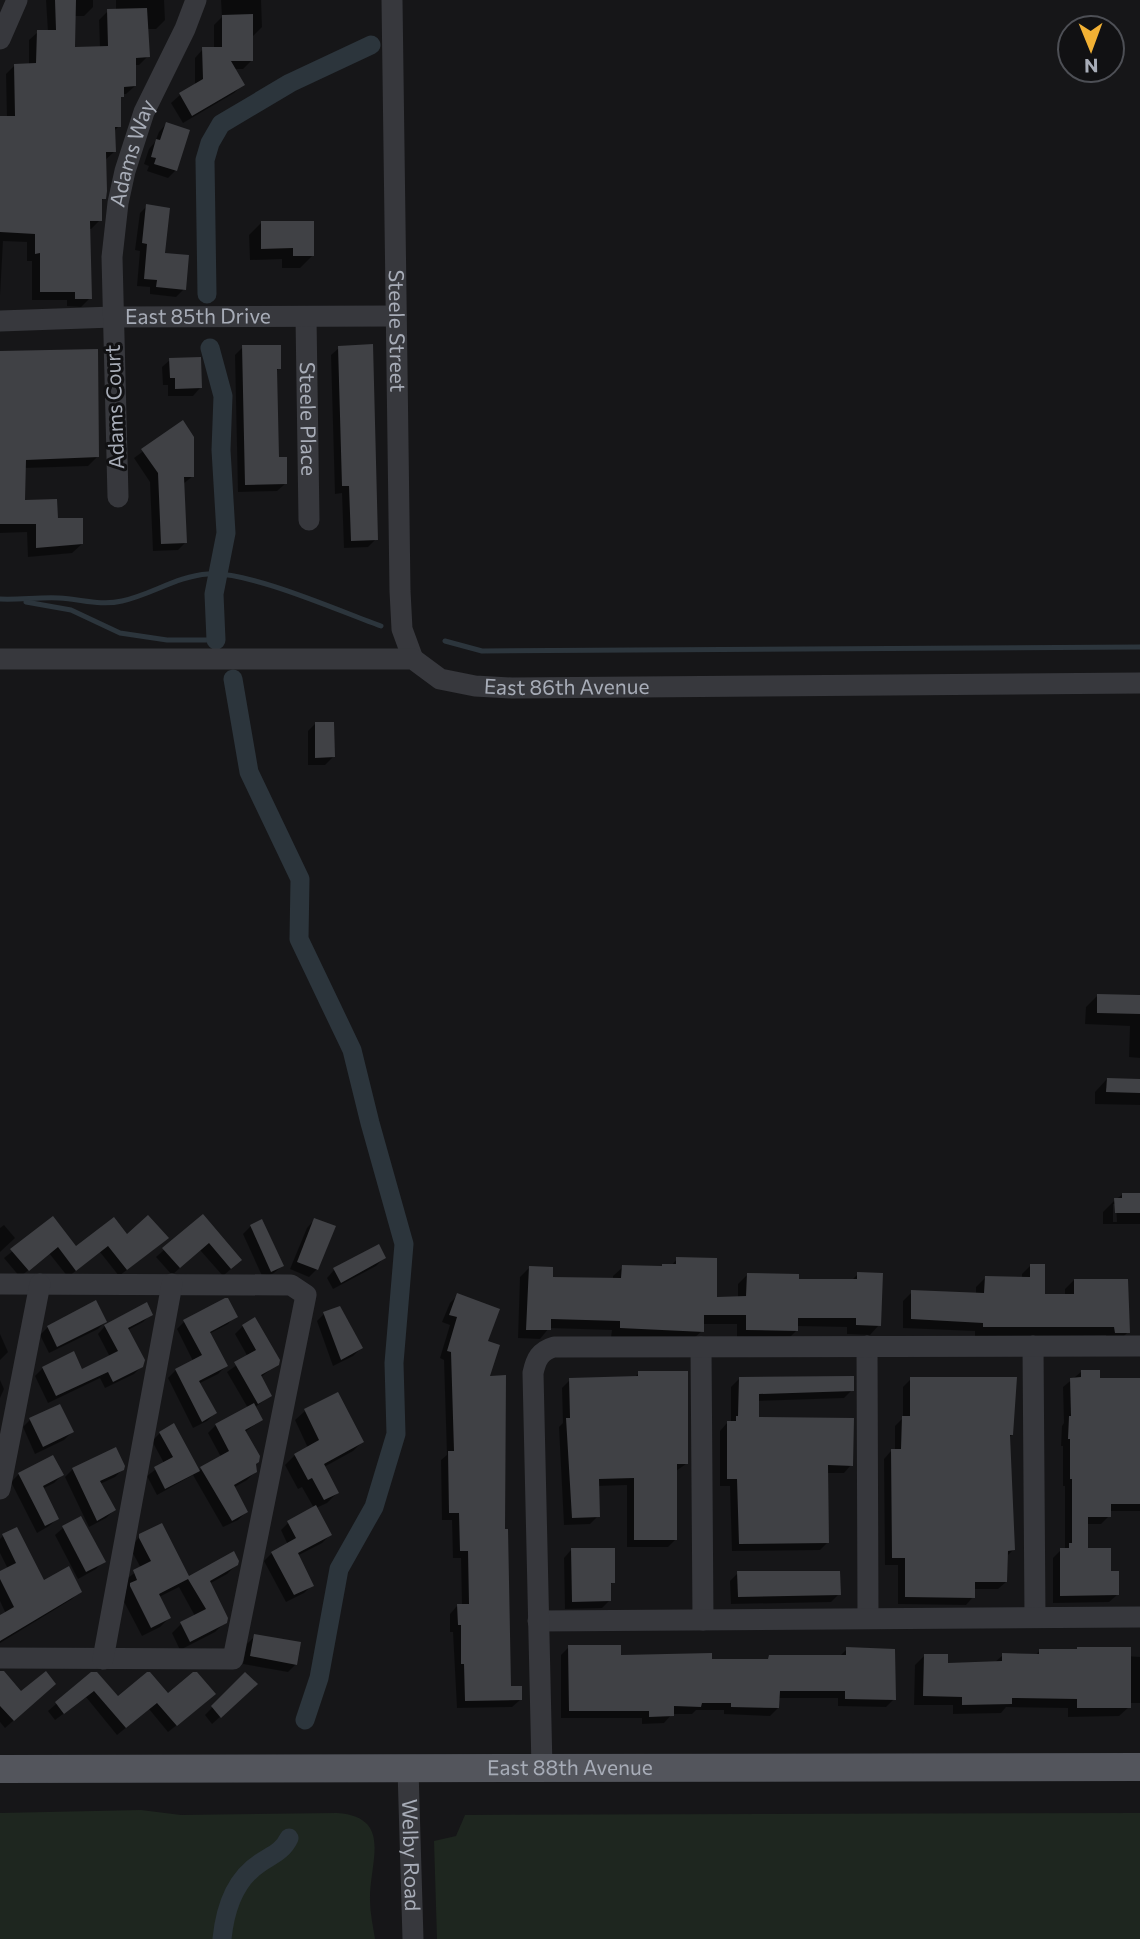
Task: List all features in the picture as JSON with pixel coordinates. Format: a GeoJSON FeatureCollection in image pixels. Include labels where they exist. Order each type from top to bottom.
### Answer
{"type":"FeatureCollection","features":[{"type":"Feature","properties":{"kind":"main road","name":"East 88th Avenue"},"geometry":{"type":"LineString","coordinates":[[0,1769],[1140,1767]]}},
{"type":"Feature","properties":{"kind":"street"},"geometry":{"type":"LineString","coordinates":[[0,39],[17,0]]}},
{"type":"Feature","properties":{"kind":"street","name":"Adams Way"},"geometry":{"type":"LineString","coordinates":[[113,317],[112,257],[118,203],[125,171],[144,112],[185,29],[196,0]]}},
{"type":"Feature","properties":{"kind":"street","name":"Steele Street"},"geometry":{"type":"LineString","coordinates":[[392,0],[402,629],[413,659]]}},
{"type":"Feature","properties":{"kind":"street","name":"East 85th Drive"},"geometry":{"type":"LineString","coordinates":[[0,321],[113,317],[396,316]]}},
{"type":"Feature","properties":{"kind":"street","name":"Adams Court"},"geometry":{"type":"LineString","coordinates":[[113,317],[118,497]]}},
{"type":"Feature","properties":{"kind":"street","name":"Steele Place"},"geometry":{"type":"LineString","coordinates":[[306,317],[309,520]]}},
{"type":"Feature","properties":{"kind":"street"},"geometry":{"type":"LineString","coordinates":[[0,659],[413,659]]}},
{"type":"Feature","properties":{"kind":"street","name":"East 86th Avenue"},"geometry":{"type":"LineString","coordinates":[[413,659],[440,679],[475,686],[512,688],[1140,683]]}},
{"type":"Feature","properties":{"kind":"street"},"geometry":{"type":"LineString","coordinates":[[0,1284],[291,1285],[306,1295],[233,1659],[0,1658]]}},
{"type":"Feature","properties":{"kind":"street"},"geometry":{"type":"LineString","coordinates":[[0,1489],[40,1284]]}},
{"type":"Feature","properties":{"kind":"street"},"geometry":{"type":"LineString","coordinates":[[103,1659],[172,1284]]}},
{"type":"Feature","properties":{"kind":"street"},"geometry":{"type":"LineString","coordinates":[[867,1346],[868,1618]]}},
{"type":"Feature","properties":{"kind":"street"},"geometry":{"type":"LineString","coordinates":[[1032,1346],[1035,1617]]}},
{"type":"Feature","properties":{"kind":"street"},"geometry":{"type":"LineString","coordinates":[[542,1768],[533,1373],[536,1361],[544,1350],[554,1347],[1140,1346]]}},
{"type":"Feature","properties":{"kind":"street"},"geometry":{"type":"LineString","coordinates":[[701,1347],[703,1620]]}},
{"type":"Feature","properties":{"kind":"street"},"geometry":{"type":"LineString","coordinates":[[538,1621],[1140,1617]]}},
{"type":"Feature","properties":{"kind":"street","name":"Welby Road"},"geometry":{"type":"LineString","coordinates":[[408,1769],[412,1939]]}},
{"type":"Feature","properties":{"kind":"shaded area"},"geometry":{"type":"Polygon","coordinates":[[[141,1810],[181,1815],[337,1813],[355,1816],[366,1823],[374,1844],[370,1900],[375,1939],[0,1939],[0,1813],[141,1810]]]}},
{"type":"Feature","properties":{"kind":"shaded area"},"geometry":{"type":"Polygon","coordinates":[[[1140,1813],[1140,1939],[437,1939],[434,1841],[456,1836],[465,1815],[1140,1813]]]}},
{"type":"Feature","properties":{"kind":"building"},"geometry":{"type":"Polygon","coordinates":[[[55,0],[76,0],[75,47],[108,46],[107,9],[147,8],[150,57],[136,58],[136,86],[124,87],[124,97],[121,97],[121,127],[115,127],[116,152],[106,152],[107,191],[106,199],[102,199],[102,221],[90,221],[92,299],[75,299],[75,292],[40,292],[40,253],[35,254],[35,234],[0,232],[0,116],[15,116],[14,64],[36,63],[37,30],[56,30],[55,0]]]}},
{"type":"Feature","properties":{"kind":"building"},"geometry":{"type":"Polygon","coordinates":[[[253,14],[253,61],[231,61],[245,85],[192,116],[179,93],[203,79],[202,47],[222,47],[222,15],[253,14]]]}},
{"type":"Feature","properties":{"kind":"building"},"geometry":{"type":"Polygon","coordinates":[[[166,122],[190,130],[177,171],[154,164],[156,158],[151,157],[156,139],[160,140],[166,122]]]}},
{"type":"Feature","properties":{"kind":"building"},"geometry":{"type":"Polygon","coordinates":[[[146,204],[170,208],[165,253],[189,255],[186,290],[156,287],[157,280],[144,279],[147,244],[142,243],[146,204]]]}},
{"type":"Feature","properties":{"kind":"building"},"geometry":{"type":"Polygon","coordinates":[[[261,221],[314,221],[314,256],[293,256],[293,248],[261,249],[261,221]]]}},
{"type":"Feature","properties":{"kind":"building"},"geometry":{"type":"Polygon","coordinates":[[[373,344],[378,540],[351,541],[349,486],[342,486],[338,346],[373,344]]]}},
{"type":"Feature","properties":{"kind":"building"},"geometry":{"type":"Polygon","coordinates":[[[242,345],[281,345],[281,369],[277,369],[279,457],[287,457],[287,484],[245,485],[242,345]]]}},
{"type":"Feature","properties":{"kind":"building"},"geometry":{"type":"Polygon","coordinates":[[[98,349],[99,457],[26,460],[25,500],[57,499],[58,518],[83,518],[83,544],[36,548],[36,524],[0,524],[0,351],[98,349]]]}},
{"type":"Feature","properties":{"kind":"building"},"geometry":{"type":"Polygon","coordinates":[[[201,357],[202,388],[175,389],[175,378],[170,378],[169,358],[201,357]]]}},
{"type":"Feature","properties":{"kind":"building"},"geometry":{"type":"Polygon","coordinates":[[[183,420],[194,437],[194,477],[184,477],[187,543],[161,544],[158,473],[141,449],[183,420]]]}},
{"type":"Feature","properties":{"kind":"building"},"geometry":{"type":"Polygon","coordinates":[[[315,722],[334,722],[335,757],[315,758],[315,722]]]}},
{"type":"Feature","properties":{"kind":"building"},"geometry":{"type":"Polygon","coordinates":[[[1097,994],[1140,995],[1140,1014],[1097,1013],[1097,994]]]}},
{"type":"Feature","properties":{"kind":"building"},"geometry":{"type":"Polygon","coordinates":[[[1107,1078],[1140,1079],[1140,1093],[1106,1092],[1107,1078]]]}},
{"type":"Feature","properties":{"kind":"building"},"geometry":{"type":"Polygon","coordinates":[[[1122,1193],[1140,1193],[1140,1213],[1115,1213],[1114,1198],[1122,1198],[1122,1193]]]}},
{"type":"Feature","properties":{"kind":"building"},"geometry":{"type":"Polygon","coordinates":[[[203,1214],[242,1260],[231,1269],[209,1243],[180,1268],[162,1248],[203,1214]]]}},
{"type":"Feature","properties":{"kind":"building"},"geometry":{"type":"Polygon","coordinates":[[[148,1215],[169,1238],[127,1270],[108,1246],[76,1271],[58,1247],[29,1271],[10,1249],[53,1216],[76,1246],[114,1217],[127,1234],[148,1215]]]}},
{"type":"Feature","properties":{"kind":"building"},"geometry":{"type":"Polygon","coordinates":[[[314,1218],[336,1226],[318,1270],[297,1262],[314,1218]]]}},
{"type":"Feature","properties":{"kind":"building"},"geometry":{"type":"Polygon","coordinates":[[[262,1219],[284,1266],[271,1272],[250,1225],[262,1219]]]}},
{"type":"Feature","properties":{"kind":"building"},"geometry":{"type":"Polygon","coordinates":[[[379,1244],[386,1258],[341,1283],[333,1268],[379,1244]]]}},
{"type":"Feature","properties":{"kind":"building"},"geometry":{"type":"Polygon","coordinates":[[[676,1257],[717,1258],[717,1297],[746,1296],[747,1273],[799,1274],[799,1279],[857,1279],[857,1272],[883,1273],[881,1326],[856,1325],[856,1318],[798,1318],[798,1331],[746,1330],[746,1315],[704,1315],[704,1332],[620,1328],[620,1321],[551,1319],[551,1330],[526,1330],[529,1266],[553,1267],[553,1277],[621,1278],[622,1265],[676,1264],[676,1257]]]}},
{"type":"Feature","properties":{"kind":"building"},"geometry":{"type":"Polygon","coordinates":[[[1030,1264],[1045,1264],[1045,1294],[1074,1294],[1074,1279],[1128,1279],[1130,1333],[1115,1333],[1114,1327],[983,1327],[983,1323],[911,1319],[911,1290],[984,1293],[985,1276],[1030,1277],[1030,1264]]]}},
{"type":"Feature","properties":{"kind":"building"},"geometry":{"type":"Polygon","coordinates":[[[457,1293],[500,1309],[488,1341],[500,1345],[490,1376],[506,1375],[505,1529],[508,1529],[511,1686],[522,1686],[522,1700],[465,1701],[461,1625],[458,1625],[457,1604],[469,1604],[468,1551],[460,1551],[459,1513],[449,1513],[448,1451],[454,1451],[451,1352],[447,1351],[457,1317],[449,1315],[457,1293]]]}},
{"type":"Feature","properties":{"kind":"building"},"geometry":{"type":"Polygon","coordinates":[[[228,1298],[238,1317],[210,1332],[228,1366],[199,1381],[217,1413],[202,1422],[175,1369],[202,1355],[183,1320],[228,1298]]]}},
{"type":"Feature","properties":{"kind":"building"},"geometry":{"type":"Polygon","coordinates":[[[96,1300],[107,1322],[57,1347],[47,1326],[96,1300]]]}},
{"type":"Feature","properties":{"kind":"building"},"geometry":{"type":"Polygon","coordinates":[[[147,1302],[153,1315],[128,1328],[145,1360],[143,1367],[113,1382],[108,1372],[56,1396],[42,1367],[74,1351],[82,1369],[118,1351],[104,1325],[147,1302]]]}},
{"type":"Feature","properties":{"kind":"building"},"geometry":{"type":"Polygon","coordinates":[[[340,1306],[363,1348],[341,1360],[323,1312],[340,1306]]]}},
{"type":"Feature","properties":{"kind":"building"},"geometry":{"type":"Polygon","coordinates":[[[255,1317],[280,1360],[279,1365],[261,1375],[272,1396],[258,1404],[234,1362],[256,1350],[242,1325],[255,1317]]]}},
{"type":"Feature","properties":{"kind":"building"},"geometry":{"type":"Polygon","coordinates":[[[1081,1370],[1100,1370],[1100,1378],[1140,1378],[1140,1504],[1111,1504],[1111,1517],[1088,1517],[1088,1548],[1111,1548],[1111,1571],[1119,1571],[1119,1595],[1060,1596],[1060,1548],[1069,1548],[1069,1543],[1072,1543],[1072,1479],[1068,1439],[1071,1416],[1070,1378],[1081,1377],[1081,1370]]]}},
{"type":"Feature","properties":{"kind":"building"},"geometry":{"type":"Polygon","coordinates":[[[638,1371],[688,1371],[688,1464],[677,1464],[677,1540],[634,1540],[634,1478],[599,1479],[600,1517],[572,1518],[566,1418],[570,1418],[569,1378],[638,1376],[638,1371]]]}},
{"type":"Feature","properties":{"kind":"building"},"geometry":{"type":"Polygon","coordinates":[[[854,1376],[854,1391],[759,1394],[759,1417],[854,1418],[853,1466],[828,1465],[829,1543],[739,1544],[737,1479],[727,1479],[727,1421],[736,1421],[738,1416],[739,1377],[854,1376]]]}},
{"type":"Feature","properties":{"kind":"building"},"geometry":{"type":"Polygon","coordinates":[[[910,1377],[1017,1377],[1013,1435],[1010,1435],[1015,1550],[1008,1551],[1007,1582],[975,1582],[975,1598],[905,1597],[905,1558],[892,1558],[891,1449],[901,1449],[902,1416],[910,1416],[910,1377]]]}},
{"type":"Feature","properties":{"kind":"building"},"geometry":{"type":"Polygon","coordinates":[[[338,1392],[364,1442],[324,1464],[339,1493],[324,1500],[312,1478],[308,1480],[294,1454],[319,1440],[304,1409],[338,1392]]]}},
{"type":"Feature","properties":{"kind":"building"},"geometry":{"type":"Polygon","coordinates":[[[254,1403],[263,1420],[245,1430],[260,1456],[259,1462],[256,1464],[257,1472],[234,1485],[248,1512],[232,1521],[200,1467],[229,1451],[215,1424],[254,1403]]]}},
{"type":"Feature","properties":{"kind":"building"},"geometry":{"type":"Polygon","coordinates":[[[60,1404],[74,1432],[43,1447],[29,1418],[60,1404]]]}},
{"type":"Feature","properties":{"kind":"building"},"geometry":{"type":"Polygon","coordinates":[[[174,1423],[200,1471],[165,1489],[154,1467],[173,1457],[159,1432],[174,1423]]]}},
{"type":"Feature","properties":{"kind":"building"},"geometry":{"type":"Polygon","coordinates":[[[116,1447],[125,1466],[124,1470],[100,1481],[116,1510],[97,1521],[72,1468],[116,1447]]]}},
{"type":"Feature","properties":{"kind":"building"},"geometry":{"type":"Polygon","coordinates":[[[53,1455],[64,1475],[43,1486],[59,1519],[45,1526],[18,1473],[53,1455]]]}},
{"type":"Feature","properties":{"kind":"building"},"geometry":{"type":"Polygon","coordinates":[[[316,1505],[332,1535],[298,1553],[314,1586],[294,1595],[271,1552],[296,1538],[287,1521],[316,1505]]]}},
{"type":"Feature","properties":{"kind":"building"},"geometry":{"type":"Polygon","coordinates":[[[81,1516],[106,1562],[86,1572],[62,1526],[81,1516]]]}},
{"type":"Feature","properties":{"kind":"building"},"geometry":{"type":"Polygon","coordinates":[[[162,1523],[189,1576],[234,1551],[239,1561],[238,1565],[210,1581],[228,1618],[227,1623],[190,1642],[180,1622],[206,1609],[188,1579],[159,1594],[171,1618],[151,1628],[130,1586],[130,1583],[137,1580],[133,1570],[151,1561],[139,1534],[162,1523]]]}},
{"type":"Feature","properties":{"kind":"building"},"geometry":{"type":"Polygon","coordinates":[[[17,1527],[44,1580],[69,1566],[82,1592],[0,1641],[0,1615],[14,1607],[0,1579],[0,1571],[16,1563],[2,1534],[17,1527]]]}},
{"type":"Feature","properties":{"kind":"building"},"geometry":{"type":"Polygon","coordinates":[[[571,1548],[615,1548],[615,1583],[611,1583],[611,1601],[572,1602],[571,1548]]]}},
{"type":"Feature","properties":{"kind":"building"},"geometry":{"type":"Polygon","coordinates":[[[737,1571],[840,1571],[841,1595],[738,1597],[737,1571]]]}},
{"type":"Feature","properties":{"kind":"building"},"geometry":{"type":"Polygon","coordinates":[[[254,1634],[301,1642],[297,1665],[250,1656],[254,1634]]]}},
{"type":"Feature","properties":{"kind":"building"},"geometry":{"type":"Polygon","coordinates":[[[568,1645],[621,1645],[621,1655],[712,1653],[712,1659],[768,1659],[769,1655],[846,1655],[846,1647],[895,1649],[896,1700],[845,1699],[845,1691],[780,1691],[779,1708],[731,1707],[731,1703],[702,1703],[701,1707],[674,1706],[674,1716],[649,1717],[649,1711],[569,1711],[568,1645]]]}},
{"type":"Feature","properties":{"kind":"building"},"geometry":{"type":"Polygon","coordinates":[[[1131,1647],[1131,1708],[1077,1708],[1077,1699],[1012,1698],[1012,1704],[962,1705],[962,1697],[923,1696],[924,1654],[948,1654],[948,1663],[1002,1661],[1002,1653],[1039,1654],[1039,1649],[1131,1647]]]}},
{"type":"Feature","properties":{"kind":"building"},"geometry":{"type":"Polygon","coordinates":[[[0,1671],[4,1671],[21,1691],[46,1671],[56,1684],[14,1721],[0,1706],[0,1671]]]}},
{"type":"Feature","properties":{"kind":"building"},"geometry":{"type":"Polygon","coordinates":[[[91,1672],[97,1672],[118,1696],[147,1672],[150,1672],[168,1693],[193,1672],[197,1672],[216,1694],[177,1726],[157,1703],[126,1728],[94,1691],[64,1714],[55,1702],[91,1672]]]}},
{"type":"Feature","properties":{"kind":"building"},"geometry":{"type":"Polygon","coordinates":[[[245,1672],[258,1684],[221,1718],[211,1706],[245,1672]]]}},
{"type":"Feature","properties":{"kind":"waterway"},"geometry":{"type":"LineString","coordinates":[[207,294],[205,160],[210,143],[221,124],[290,83],[371,45]]}},
{"type":"Feature","properties":{"kind":"waterway"},"geometry":{"type":"LineString","coordinates":[[210,348],[223,396],[221,450],[226,533],[214,594],[216,640]]}},
{"type":"Feature","properties":{"kind":"waterway"},"geometry":{"type":"LineString","coordinates":[[0,599],[59,598],[98,603],[114,602],[197,575],[226,575],[270,585],[381,626]]}},
{"type":"Feature","properties":{"kind":"waterway"},"geometry":{"type":"LineString","coordinates":[[26,602],[71,610],[120,633],[167,640],[216,640]]}},
{"type":"Feature","properties":{"kind":"waterway"},"geometry":{"type":"LineString","coordinates":[[445,641],[482,651],[1140,647]]}},
{"type":"Feature","properties":{"kind":"waterway"},"geometry":{"type":"LineString","coordinates":[[233,679],[249,772],[300,879],[299,939],[352,1050],[404,1244],[394,1363],[396,1434],[374,1507],[339,1569],[319,1678],[305,1720]]}},
{"type":"Feature","properties":{"kind":"waterway"},"geometry":{"type":"LineString","coordinates":[[222,1939],[228,1906],[237,1887],[251,1870],[280,1850],[289,1838]]}}]}
